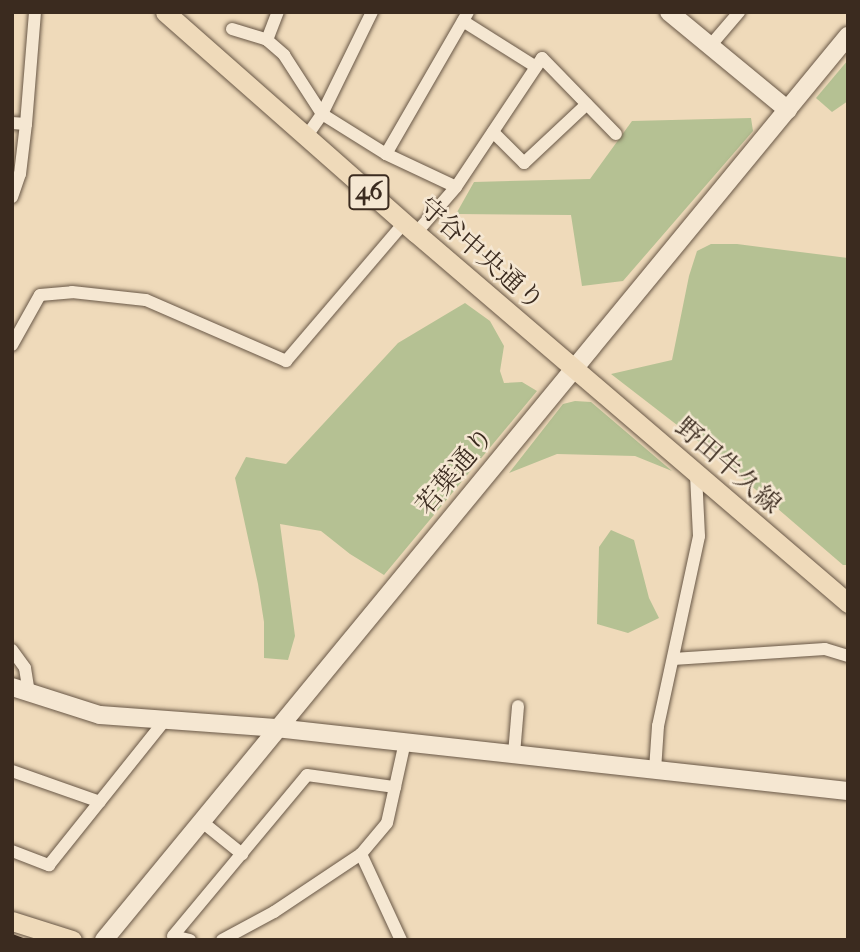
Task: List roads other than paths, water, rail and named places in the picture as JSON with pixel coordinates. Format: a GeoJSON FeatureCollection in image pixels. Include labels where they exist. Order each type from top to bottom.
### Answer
{"type":"FeatureCollection","features":[{"type":"Feature","properties":{"kind":"main road","name":"守谷中央通り"},"geometry":{"type":"LineString","coordinates":[[165,12],[574,369]]}},
{"type":"Feature","properties":{"kind":"main road","name":"野田牛久線"},"geometry":{"type":"LineString","coordinates":[[574,369],[848,603]]}},
{"type":"Feature","properties":{"kind":"main road"},"geometry":{"type":"LineString","coordinates":[[12,921],[72,940]]}},
{"type":"Feature","properties":{"kind":"street"},"geometry":{"type":"LineString","coordinates":[[12,197],[20,174],[35,12]]}},
{"type":"Feature","properties":{"kind":"street"},"geometry":{"type":"LineString","coordinates":[[267,40],[278,12]]}},
{"type":"Feature","properties":{"kind":"street"},"geometry":{"type":"LineString","coordinates":[[306,137],[322,114],[372,12]]}},
{"type":"Feature","properties":{"kind":"street"},"geometry":{"type":"LineString","coordinates":[[670,12],[788,110]]}},
{"type":"Feature","properties":{"kind":"street"},"geometry":{"type":"LineString","coordinates":[[710,46],[739,12]]}},
{"type":"Feature","properties":{"kind":"street"},"geometry":{"type":"LineString","coordinates":[[386,153],[466,17],[536,67]]}},
{"type":"Feature","properties":{"kind":"street"},"geometry":{"type":"LineString","coordinates":[[232,29],[267,40],[284,55],[322,114],[386,153],[456,187]]}},
{"type":"Feature","properties":{"kind":"street","name":"若葉通り"},"geometry":{"type":"LineString","coordinates":[[104,940],[848,36]]}},
{"type":"Feature","properties":{"kind":"street"},"geometry":{"type":"LineString","coordinates":[[12,345],[40,295],[72,292],[146,300],[286,361],[410,228],[456,187],[542,58],[615,134]]}},
{"type":"Feature","properties":{"kind":"street"},"geometry":{"type":"LineString","coordinates":[[493,132],[524,163],[587,104]]}},
{"type":"Feature","properties":{"kind":"street"},"geometry":{"type":"LineString","coordinates":[[12,122],[26,124]]}},
{"type":"Feature","properties":{"kind":"street"},"geometry":{"type":"LineString","coordinates":[[655,770],[658,726],[699,536],[696,474]]}},
{"type":"Feature","properties":{"kind":"street"},"geometry":{"type":"LineString","coordinates":[[673,659],[825,649],[848,656]]}},
{"type":"Feature","properties":{"kind":"street"},"geometry":{"type":"LineString","coordinates":[[12,650],[25,668],[21,690],[100,715],[276,728],[848,791]]}},
{"type":"Feature","properties":{"kind":"street"},"geometry":{"type":"LineString","coordinates":[[514,754],[518,706]]}},
{"type":"Feature","properties":{"kind":"street"},"geometry":{"type":"LineString","coordinates":[[12,851],[49,865],[165,720]]}},
{"type":"Feature","properties":{"kind":"street"},"geometry":{"type":"LineString","coordinates":[[222,940],[274,912],[361,854],[387,823],[405,742]]}},
{"type":"Feature","properties":{"kind":"street"},"geometry":{"type":"LineString","coordinates":[[12,771],[100,802]]}},
{"type":"Feature","properties":{"kind":"street"},"geometry":{"type":"LineString","coordinates":[[190,940],[173,936],[307,775],[395,787]]}},
{"type":"Feature","properties":{"kind":"street"},"geometry":{"type":"LineString","coordinates":[[201,821],[242,854]]}},
{"type":"Feature","properties":{"kind":"street"},"geometry":{"type":"LineString","coordinates":[[361,854],[401,940]]}},
{"type":"Feature","properties":{"kind":"railway"},"geometry":{"type":"LineString","coordinates":[[12,936],[23,940]]}}]}
